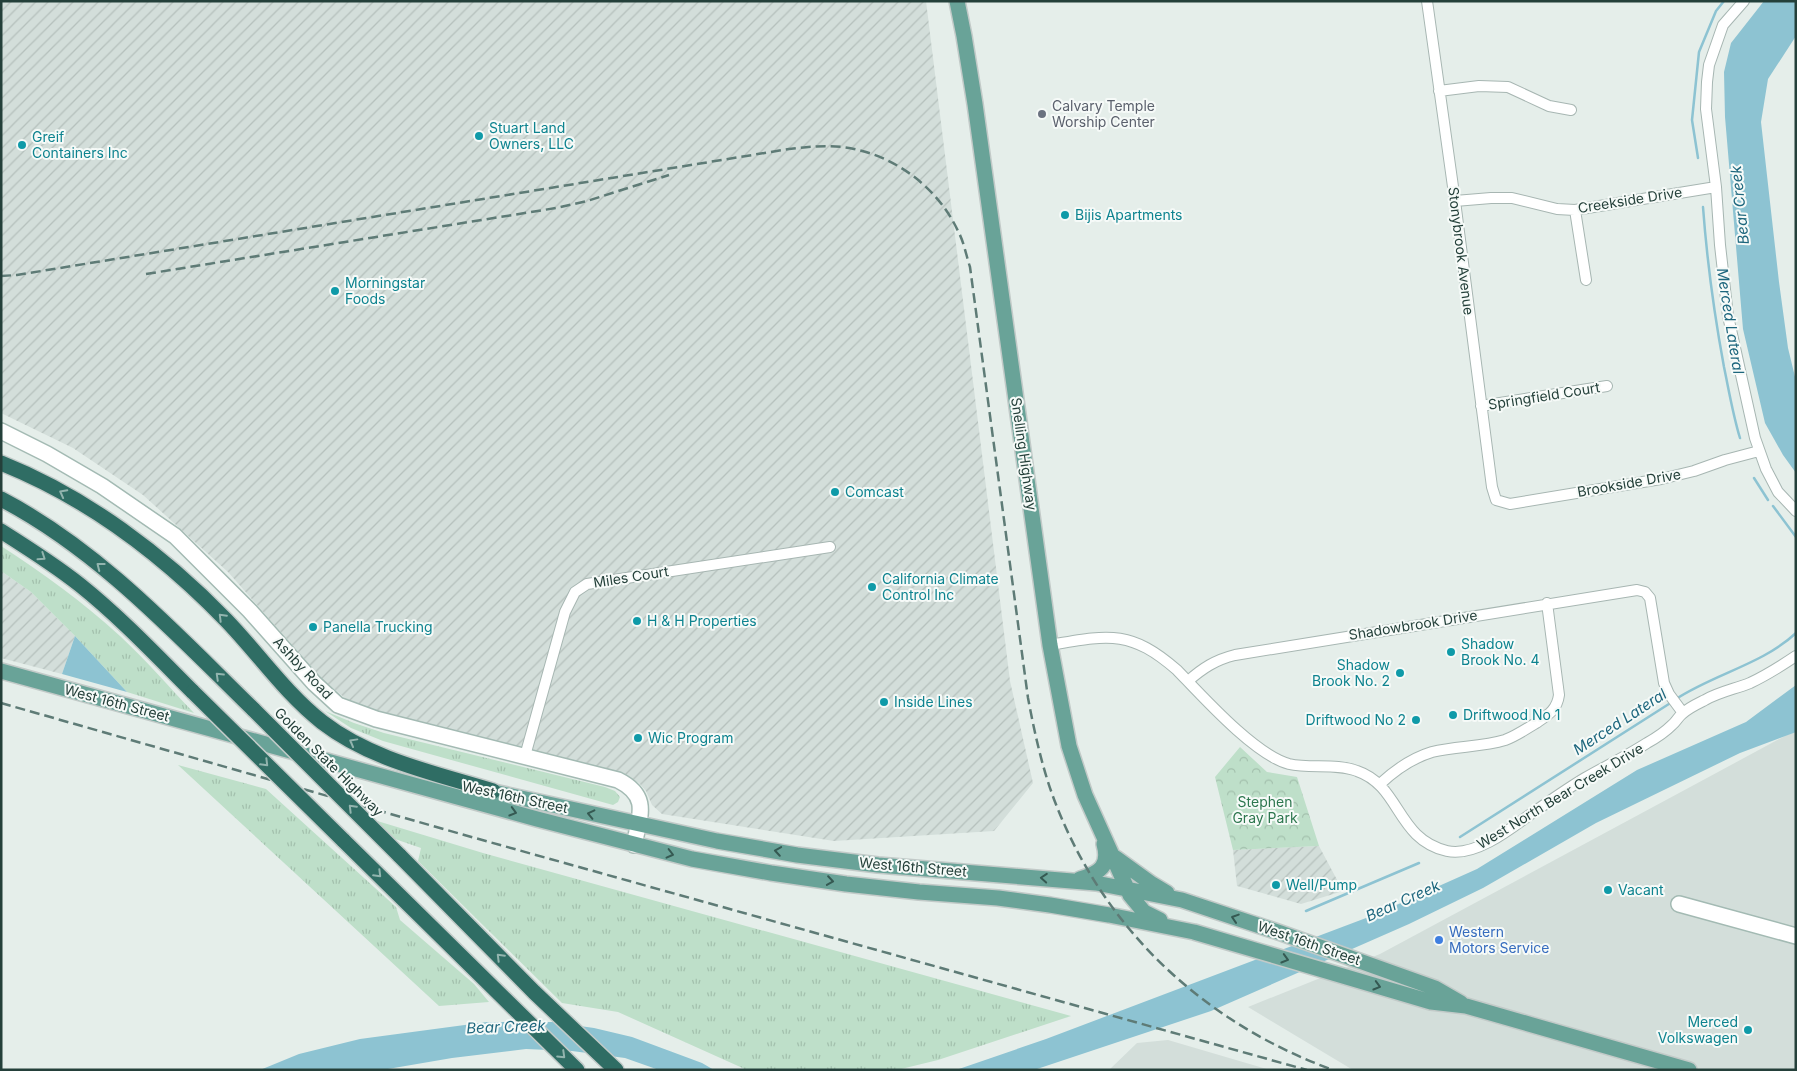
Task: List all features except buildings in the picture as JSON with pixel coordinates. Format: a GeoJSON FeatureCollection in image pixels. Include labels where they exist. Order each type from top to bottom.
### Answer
{"type":"FeatureCollection","features":[{"type":"Feature","properties":{"kind":"highway"},"geometry":{"type":"LineString","coordinates":[[1,462],[73,498],[134,540],[198,593],[302,704],[322,722],[344,737],[370,751],[397,762],[493,791]]}},
{"type":"Feature","properties":{"kind":"highway","name":"Golden State Highway"},"geometry":{"type":"LineString","coordinates":[[1,499],[68,541],[107,571],[156,614],[534,992],[616,1070]]}},
{"type":"Feature","properties":{"kind":"highway"},"geometry":{"type":"LineString","coordinates":[[1,531],[44,558],[80,585],[124,624],[577,1070]]}},
{"type":"Feature","properties":{"kind":"main road","name":"Snelling Highway"},"geometry":{"type":"LineString","coordinates":[[957,1],[975,104],[1050,645],[1068,746],[1078,777],[1129,892]]}},
{"type":"Feature","properties":{"kind":"main road","name":"Ashby Road"},"geometry":{"type":"LineString","coordinates":[[1,431],[47,454],[102,486],[174,536],[250,611],[314,683],[338,705],[383,722],[618,780],[629,785],[636,792],[641,810],[634,844]]}},
{"type":"Feature","properties":{"kind":"main road","name":"West 16th Street"},"geometry":{"type":"LineString","coordinates":[[1,671],[692,859],[771,873],[919,892],[998,898],[1109,915],[1194,932],[1431,1002],[1466,1006],[1689,1070]]}},
{"type":"Feature","properties":{"kind":"main road","name":"West 16th Street"},"geometry":{"type":"LineString","coordinates":[[348,766],[493,791],[717,841],[803,855],[878,865],[1074,880],[1129,892],[1182,900],[1435,988],[1466,1006]]}},
{"type":"Feature","properties":{"kind":"main road"},"geometry":{"type":"LineString","coordinates":[[1074,880],[1098,872],[1105,862],[1106,850],[1099,826]]}},
{"type":"Feature","properties":{"kind":"main road"},"geometry":{"type":"LineString","coordinates":[[1114,857],[1152,884],[1182,900]]}},
{"type":"Feature","properties":{"kind":"main road"},"geometry":{"type":"LineString","coordinates":[[998,898],[1025,896],[1113,907],[1127,900],[1129,892]]}},
{"type":"Feature","properties":{"kind":"main road"},"geometry":{"type":"LineString","coordinates":[[1129,892],[1138,906],[1152,917],[1194,932]]}},
{"type":"Feature","properties":{"kind":"main road"},"geometry":{"type":"LineString","coordinates":[[1680,904],[1796,936]]}},
{"type":"Feature","properties":{"kind":"street","name":"Stonybrook Avenue"},"geometry":{"type":"LineString","coordinates":[[1427,1],[1492,487],[1496,500]]}},
{"type":"Feature","properties":{"kind":"street"},"geometry":{"type":"LineString","coordinates":[[1744,1],[1723,25],[1709,65],[1706,109],[1716,187],[1728,314],[1751,422],[1766,469],[1778,492],[1796,511]]}},
{"type":"Feature","properties":{"kind":"street"},"geometry":{"type":"LineString","coordinates":[[1439,91],[1479,86],[1508,88],[1550,106],[1571,110]]}},
{"type":"Feature","properties":{"kind":"street","name":"Creekside Drive"},"geometry":{"type":"LineString","coordinates":[[1455,202],[1512,198],[1557,209],[1575,210],[1716,187]]}},
{"type":"Feature","properties":{"kind":"street"},"geometry":{"type":"LineString","coordinates":[[1575,210],[1586,280]]}},
{"type":"Feature","properties":{"kind":"street","name":"Springfield Court"},"geometry":{"type":"LineString","coordinates":[[1481,406],[1607,386]]}},
{"type":"Feature","properties":{"kind":"street","name":"Brookside Drive"},"geometry":{"type":"LineString","coordinates":[[1496,500],[1510,504],[1661,478],[1694,471],[1759,451]]}},
{"type":"Feature","properties":{"kind":"street","name":"Miles Court"},"geometry":{"type":"LineString","coordinates":[[524,756],[565,612],[575,592],[587,584],[830,547]]}},
{"type":"Feature","properties":{"kind":"street","name":"Shadowbrook Drive"},"geometry":{"type":"LineString","coordinates":[[1188,681],[1212,662],[1235,655],[1547,603],[1637,590],[1645,592],[1650,598],[1662,675],[1669,694],[1683,713]]}},
{"type":"Feature","properties":{"kind":"street"},"geometry":{"type":"LineString","coordinates":[[1380,784],[1394,771],[1416,758],[1433,752],[1494,743],[1508,739],[1551,714],[1558,705],[1559,695],[1547,603]]}},
{"type":"Feature","properties":{"kind":"street","name":"West North Bear Creek Drive"},"geometry":{"type":"LineString","coordinates":[[1050,645],[1096,638],[1119,638],[1138,643],[1167,661],[1245,737],[1273,757],[1290,764],[1356,770],[1380,784],[1407,825],[1418,836],[1431,846],[1449,852],[1476,849],[1509,830],[1550,800],[1654,739],[1672,726],[1683,713],[1707,699],[1756,680],[1780,668],[1796,656]]}},
{"type":"Feature","properties":{"kind":"shaded area"},"geometry":{"type":"Polygon","coordinates":[[[1,1],[926,1],[1010,681],[1033,783],[994,831],[834,841],[662,814],[652,805],[646,791],[639,783],[622,775],[368,708],[345,698],[323,680],[228,572],[143,495],[73,448],[1,413],[1,1]]]}},
{"type":"Feature","properties":{"kind":"shaded area"},"geometry":{"type":"Polygon","coordinates":[[[1,571],[31,592],[75,636],[62,674],[1,658],[1,571]]]}},
{"type":"Feature","properties":{"kind":"shaded area"},"geometry":{"type":"Polygon","coordinates":[[[1796,730],[1796,1070],[1353,1070],[1248,1007],[1380,954],[1796,730]]]}},
{"type":"Feature","properties":{"kind":"shaded area"},"geometry":{"type":"Polygon","coordinates":[[[1319,846],[1343,891],[1301,904],[1237,886],[1233,850],[1319,846]]]}},
{"type":"Feature","properties":{"kind":"shaded area"},"geometry":{"type":"Polygon","coordinates":[[[1168,1040],[1270,1070],[1109,1070],[1137,1043],[1168,1040]]]}},
{"type":"Feature","properties":{"kind":"green space"},"geometry":{"type":"Polygon","coordinates":[[[1,546],[62,588],[106,623],[139,654],[194,713],[127,692],[31,592],[1,571],[1,546]]]}},
{"type":"Feature","properties":{"kind":"green space"},"geometry":{"type":"Polygon","coordinates":[[[325,711],[384,733],[605,787],[615,791],[620,797],[618,802],[613,805],[383,741],[351,728],[325,711]]]}},
{"type":"Feature","properties":{"kind":"green space","name":"Stephen Gray Park"},"geometry":{"type":"Polygon","coordinates":[[[1240,747],[1267,772],[1297,777],[1319,846],[1233,850],[1215,777],[1240,747]]]}},
{"type":"Feature","properties":{"kind":"green space"},"geometry":{"type":"Polygon","coordinates":[[[178,765],[266,789],[396,907],[400,920],[474,984],[489,1002],[439,1006],[178,765]]]}},
{"type":"Feature","properties":{"kind":"green space"},"geometry":{"type":"Polygon","coordinates":[[[374,820],[483,853],[1071,1016],[938,1060],[897,1070],[747,1070],[618,1012],[562,1003],[418,861],[421,848],[392,838],[374,820]]]}},
{"type":"Feature","properties":{"kind":"water","name":"Bear Creek"},"geometry":{"type":"Polygon","coordinates":[[[1764,1],[1796,1],[1796,36],[1768,79],[1761,122],[1779,282],[1788,348],[1796,381],[1796,473],[1783,455],[1765,423],[1743,329],[1725,117],[1724,72],[1731,43],[1764,1]]]}},
{"type":"Feature","properties":{"kind":"water"},"geometry":{"type":"Polygon","coordinates":[[[75,636],[127,692],[62,674],[75,636]]]}},
{"type":"Feature","properties":{"kind":"water"},"geometry":{"type":"Polygon","coordinates":[[[1796,685],[1796,732],[1740,753],[1596,823],[1483,888],[1409,924],[1211,1011],[1034,1070],[956,1070],[1046,1039],[1374,915],[1477,869],[1637,770],[1746,722],[1796,685]]]}},
{"type":"Feature","properties":{"kind":"water","name":"Bear Creek"},"geometry":{"type":"Polygon","coordinates":[[[487,1022],[552,1022],[594,1028],[632,1037],[702,1063],[714,1070],[659,1070],[625,1058],[572,1051],[526,1049],[452,1058],[382,1070],[260,1070],[299,1054],[360,1039],[487,1022]]]}},
{"type":"Feature","properties":{"kind":"waterway","name":"Merced Lateral"},"geometry":{"type":"LineString","coordinates":[[1698,158],[1692,120],[1699,52],[1716,11],[1724,1]]}},
{"type":"Feature","properties":{"kind":"waterway","name":"Merced Lateral"},"geometry":{"type":"LineString","coordinates":[[1703,207],[1717,327],[1731,403],[1740,438]]}},
{"type":"Feature","properties":{"kind":"waterway","name":"Merced Lateral"},"geometry":{"type":"LineString","coordinates":[[1754,478],[1768,500]]}},
{"type":"Feature","properties":{"kind":"waterway","name":"Merced Lateral"},"geometry":{"type":"LineString","coordinates":[[1773,506],[1796,537]]}},
{"type":"Feature","properties":{"kind":"waterway","name":"Merced Lateral"},"geometry":{"type":"LineString","coordinates":[[1676,699],[1769,653],[1796,633]]}},
{"type":"Feature","properties":{"kind":"waterway","name":"Merced Lateral"},"geometry":{"type":"LineString","coordinates":[[1460,837],[1672,702]]}},
{"type":"Feature","properties":{"kind":"waterway","name":"Merced Lateral"},"geometry":{"type":"LineString","coordinates":[[1306,911],[1419,863]]}},
{"type":"Feature","properties":{"kind":"railway"},"geometry":{"type":"LineString","coordinates":[[1,276],[17,275],[789,149],[822,146],[842,147],[860,150],[895,164],[925,186],[949,215],[962,240],[970,267],[1028,698],[1048,780],[1057,807],[1078,853],[1104,895],[1133,933],[1166,968],[1203,1000],[1244,1027],[1287,1051],[1333,1070]]}},
{"type":"Feature","properties":{"kind":"railway"},"geometry":{"type":"LineString","coordinates":[[146,274],[556,208],[587,201],[669,175]]}},
{"type":"Feature","properties":{"kind":"railway"},"geometry":{"type":"LineString","coordinates":[[1,703],[475,838],[1307,1070]]}},
{"type":"Feature","properties":{"kind":"place","name":"Calvary Temple Worship Center"},"geometry":{"type":"Point","coordinates":[1042,114]}},
{"type":"Feature","properties":{"kind":"place","name":"Stuart Land Owners, LLC"},"geometry":{"type":"Point","coordinates":[479,136]}},
{"type":"Feature","properties":{"kind":"place","name":"Greif Containers Inc"},"geometry":{"type":"Point","coordinates":[22,145]}},
{"type":"Feature","properties":{"kind":"place","name":"Bijis Apartments"},"geometry":{"type":"Point","coordinates":[1065,215]}},
{"type":"Feature","properties":{"kind":"place","name":"Morningstar Foods"},"geometry":{"type":"Point","coordinates":[335,291]}},
{"type":"Feature","properties":{"kind":"place","name":"Comcast"},"geometry":{"type":"Point","coordinates":[835,492]}},
{"type":"Feature","properties":{"kind":"place","name":"California Climate Control Inc"},"geometry":{"type":"Point","coordinates":[872,587]}},
{"type":"Feature","properties":{"kind":"place","name":"H & H Properties"},"geometry":{"type":"Point","coordinates":[637,621]}},
{"type":"Feature","properties":{"kind":"place","name":"Panella Trucking"},"geometry":{"type":"Point","coordinates":[313,627]}},
{"type":"Feature","properties":{"kind":"place","name":"Shadow Brook No. 4"},"geometry":{"type":"Point","coordinates":[1451,652]}},
{"type":"Feature","properties":{"kind":"place","name":"Shadow Brook No. 2"},"geometry":{"type":"Point","coordinates":[1400,673]}},
{"type":"Feature","properties":{"kind":"place","name":"Inside Lines"},"geometry":{"type":"Point","coordinates":[884,702]}},
{"type":"Feature","properties":{"kind":"place","name":"Driftwood No 1"},"geometry":{"type":"Point","coordinates":[1453,715]}},
{"type":"Feature","properties":{"kind":"place","name":"Driftwood No 2"},"geometry":{"type":"Point","coordinates":[1416,720]}},
{"type":"Feature","properties":{"kind":"place","name":"Wic Program"},"geometry":{"type":"Point","coordinates":[638,738]}},
{"type":"Feature","properties":{"kind":"place","name":"Well/Pump"},"geometry":{"type":"Point","coordinates":[1276,885]}},
{"type":"Feature","properties":{"kind":"place","name":"Vacant"},"geometry":{"type":"Point","coordinates":[1608,890]}},
{"type":"Feature","properties":{"kind":"place","name":"Western Motors Service"},"geometry":{"type":"Point","coordinates":[1439,940]}},
{"type":"Feature","properties":{"kind":"place","name":"Merced Volkswagen"},"geometry":{"type":"Point","coordinates":[1748,1030]}}]}
